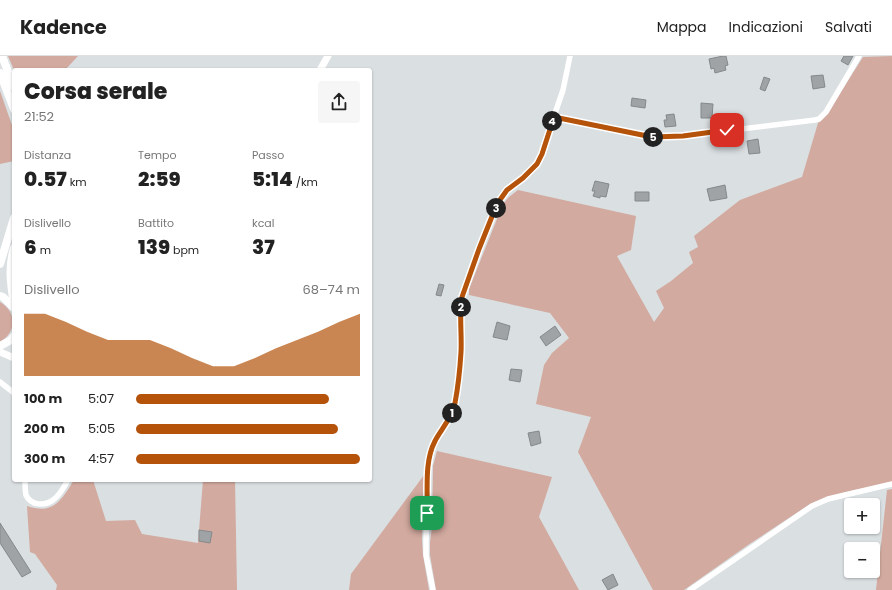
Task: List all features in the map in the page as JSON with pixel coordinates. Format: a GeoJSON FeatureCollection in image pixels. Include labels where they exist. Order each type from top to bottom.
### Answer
{"type":"FeatureCollection","features":[{"type":"Feature","properties":{"kind":"main road"},"geometry":{"type":"LineString","coordinates":[[2,56],[12,82]]}},
{"type":"Feature","properties":{"kind":"main road"},"geometry":{"type":"LineString","coordinates":[[0,73],[12,104]]}},
{"type":"Feature","properties":{"kind":"main road"},"geometry":{"type":"LineString","coordinates":[[0,264],[12,225]]}},
{"type":"Feature","properties":{"kind":"main road"},"geometry":{"type":"LineString","coordinates":[[12,254],[10,261],[12,291]]}},
{"type":"Feature","properties":{"kind":"main road"},"geometry":{"type":"LineString","coordinates":[[0,296],[12,304]]}},
{"type":"Feature","properties":{"kind":"main road"},"geometry":{"type":"LineString","coordinates":[[0,346],[12,339]]}},
{"type":"Feature","properties":{"kind":"street"},"geometry":{"type":"LineString","coordinates":[[321,68],[328,56]]}},
{"type":"Feature","properties":{"kind":"street"},"geometry":{"type":"LineString","coordinates":[[433,590],[426,542],[428,470],[435,441],[449,419],[455,402],[461,352],[460,306],[462,297],[497,204],[507,190],[523,178],[537,164],[542,154],[563,90],[570,56]]}},
{"type":"Feature","properties":{"kind":"street"},"geometry":{"type":"LineString","coordinates":[[554,117],[652,137],[683,136],[815,120],[819,119],[826,112],[859,56]]}},
{"type":"Feature","properties":{"kind":"street"},"geometry":{"type":"LineString","coordinates":[[0,352],[12,357]]}},
{"type":"Feature","properties":{"kind":"street"},"geometry":{"type":"LineString","coordinates":[[0,382],[12,391]]}},
{"type":"Feature","properties":{"kind":"street"},"geometry":{"type":"LineString","coordinates":[[25,482],[26,495],[36,504],[42,505],[52,501],[59,495],[67,482]]}},
{"type":"Feature","properties":{"kind":"street"},"geometry":{"type":"LineString","coordinates":[[690,590],[812,506],[828,499],[892,484]]}},
{"type":"Feature","properties":{"kind":"shaded area"},"geometry":{"type":"Polygon","coordinates":[[[8,56],[78,56],[67,68],[13,68],[8,56]]]}},
{"type":"Feature","properties":{"kind":"shaded area"},"geometry":{"type":"Polygon","coordinates":[[[892,56],[892,483],[854,490],[827,497],[810,504],[684,590],[653,590],[578,452],[591,417],[536,404],[544,365],[552,353],[569,338],[550,313],[469,295],[469,289],[503,204],[518,190],[636,216],[631,250],[617,256],[654,322],[664,308],[656,291],[693,263],[689,252],[698,247],[694,236],[740,200],[802,177],[818,123],[827,114],[863,57],[892,56]]]}},
{"type":"Feature","properties":{"kind":"shaded area"},"geometry":{"type":"Polygon","coordinates":[[[0,91],[12,125],[12,161],[0,164],[0,91]]]}},
{"type":"Feature","properties":{"kind":"shaded area"},"geometry":{"type":"Polygon","coordinates":[[[0,302],[10,311],[12,316],[12,328],[6,338],[0,342],[0,302]]]}},
{"type":"Feature","properties":{"kind":"shaded area"},"geometry":{"type":"Polygon","coordinates":[[[437,451],[552,477],[539,517],[579,590],[436,590],[430,555],[430,542],[432,527],[433,466],[437,451]]]}},
{"type":"Feature","properties":{"kind":"shaded area"},"geometry":{"type":"Polygon","coordinates":[[[424,475],[422,539],[429,590],[349,590],[351,574],[424,475]]]}},
{"type":"Feature","properties":{"kind":"shaded area"},"geometry":{"type":"Polygon","coordinates":[[[73,482],[94,482],[106,521],[135,520],[142,534],[198,543],[203,482],[235,482],[237,590],[56,590],[57,585],[35,554],[30,552],[27,506],[43,509],[50,507],[60,500],[73,482]]]}},
{"type":"Feature","properties":{"kind":"shaded area"},"geometry":{"type":"Polygon","coordinates":[[[892,489],[892,590],[876,590],[877,578],[880,578],[880,554],[887,490],[892,489]]]}},
{"type":"Feature","properties":{"kind":"building"},"geometry":{"type":"Polygon","coordinates":[[[726,56],[728,65],[725,66],[726,70],[715,73],[714,68],[711,69],[709,59],[726,56]]]}},
{"type":"Feature","properties":{"kind":"building"},"geometry":{"type":"Polygon","coordinates":[[[844,56],[853,56],[848,65],[841,61],[844,56]]]}},
{"type":"Feature","properties":{"kind":"building"},"geometry":{"type":"Polygon","coordinates":[[[823,75],[825,87],[813,89],[811,76],[823,75]]]}},
{"type":"Feature","properties":{"kind":"building"},"geometry":{"type":"Polygon","coordinates":[[[764,77],[770,79],[765,91],[760,89],[764,77]]]}},
{"type":"Feature","properties":{"kind":"building"},"geometry":{"type":"Polygon","coordinates":[[[632,98],[646,100],[645,108],[631,106],[632,98]]]}},
{"type":"Feature","properties":{"kind":"building"},"geometry":{"type":"Polygon","coordinates":[[[701,103],[713,104],[712,118],[701,118],[701,103]]]}},
{"type":"Feature","properties":{"kind":"building"},"geometry":{"type":"Polygon","coordinates":[[[674,114],[676,126],[665,127],[664,120],[667,120],[666,115],[674,114]]]}},
{"type":"Feature","properties":{"kind":"building"},"geometry":{"type":"Polygon","coordinates":[[[758,139],[760,153],[749,154],[747,141],[758,139]]]}},
{"type":"Feature","properties":{"kind":"building"},"geometry":{"type":"Polygon","coordinates":[[[595,181],[609,184],[606,197],[600,196],[600,198],[593,196],[595,191],[592,191],[595,181]]]}},
{"type":"Feature","properties":{"kind":"building"},"geometry":{"type":"Polygon","coordinates":[[[725,185],[727,198],[710,201],[707,189],[725,185]]]}},
{"type":"Feature","properties":{"kind":"building"},"geometry":{"type":"Polygon","coordinates":[[[635,192],[649,192],[649,201],[635,201],[635,192]]]}},
{"type":"Feature","properties":{"kind":"building"},"geometry":{"type":"Polygon","coordinates":[[[439,284],[444,285],[441,296],[436,295],[439,284]]]}},
{"type":"Feature","properties":{"kind":"building"},"geometry":{"type":"Polygon","coordinates":[[[497,322],[510,326],[507,340],[493,337],[497,322]]]}},
{"type":"Feature","properties":{"kind":"building"},"geometry":{"type":"Polygon","coordinates":[[[555,326],[561,335],[546,346],[540,337],[555,326]]]}},
{"type":"Feature","properties":{"kind":"building"},"geometry":{"type":"Polygon","coordinates":[[[511,369],[522,370],[520,382],[509,380],[511,369]]]}},
{"type":"Feature","properties":{"kind":"building"},"geometry":{"type":"Polygon","coordinates":[[[539,431],[541,443],[531,446],[528,433],[539,431]]]}},
{"type":"Feature","properties":{"kind":"building"},"geometry":{"type":"Polygon","coordinates":[[[0,523],[31,572],[22,577],[0,543],[0,523]]]}},
{"type":"Feature","properties":{"kind":"building"},"geometry":{"type":"Polygon","coordinates":[[[199,530],[212,532],[210,543],[199,541],[199,530]]]}},
{"type":"Feature","properties":{"kind":"building"},"geometry":{"type":"Polygon","coordinates":[[[613,574],[618,585],[608,590],[602,580],[613,574]]]}},
{"type":"Feature","properties":{"kind":"route"},"geometry":{"type":"LineString","coordinates":[[427,513],[429,461],[435,441],[449,419],[455,402],[461,352],[460,306],[462,297],[497,204],[507,190],[523,178],[537,164],[542,154],[554,117],[652,137],[683,136],[727,130]]}}]}
